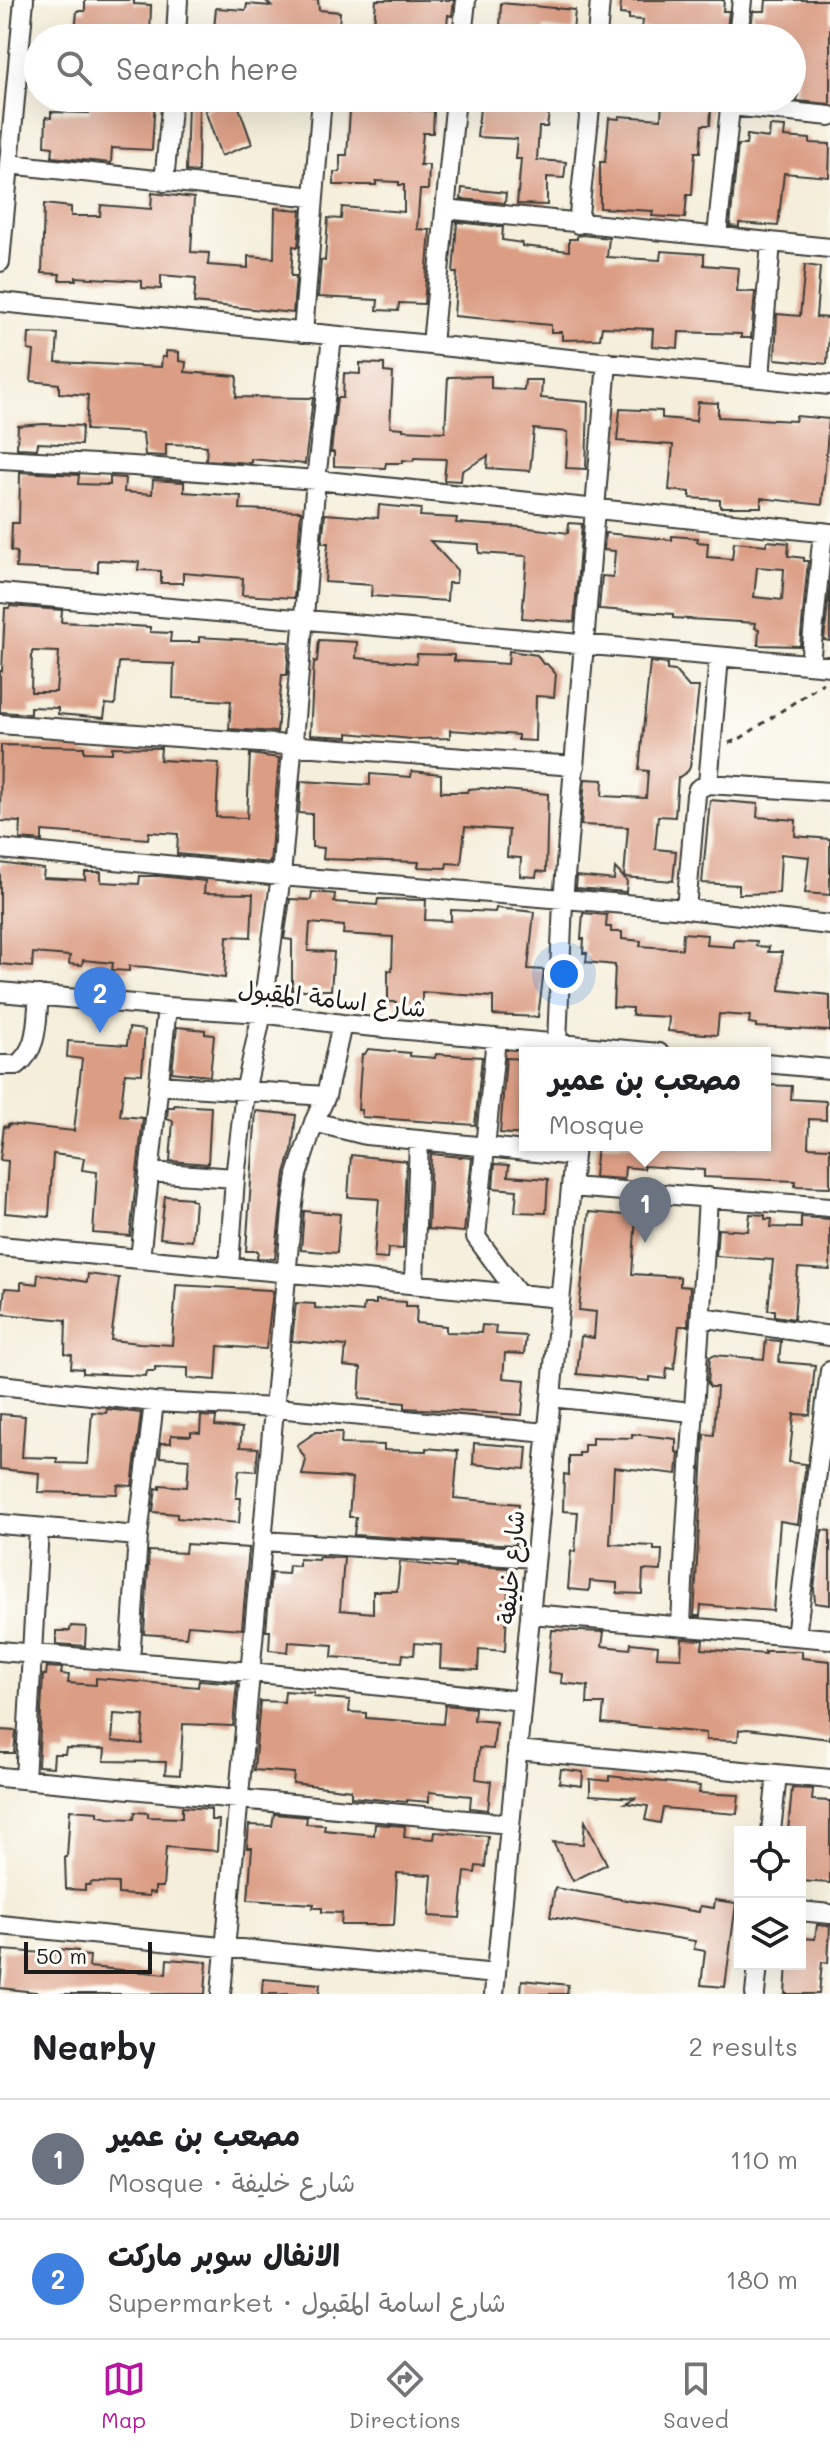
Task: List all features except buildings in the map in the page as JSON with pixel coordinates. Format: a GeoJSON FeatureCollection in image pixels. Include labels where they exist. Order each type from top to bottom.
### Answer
{"type":"FeatureCollection","features":[{"type":"Feature","properties":{"kind":"street"},"geometry":{"type":"LineString","coordinates":[[0,262],[2,204],[9,164],[8,80],[24,0]]}},
{"type":"Feature","properties":{"kind":"street"},"geometry":{"type":"LineString","coordinates":[[177,24],[178,0]]}},
{"type":"Feature","properties":{"kind":"street"},"geometry":{"type":"LineString","coordinates":[[463,24],[466,0]]}},
{"type":"Feature","properties":{"kind":"street"},"geometry":{"type":"LineString","coordinates":[[598,24],[600,0]]}},
{"type":"Feature","properties":{"kind":"street"},"geometry":{"type":"LineString","coordinates":[[739,24],[742,0]]}},
{"type":"Feature","properties":{"kind":"street"},"geometry":{"type":"LineString","coordinates":[[164,182],[171,112]]}},
{"type":"Feature","properties":{"kind":"street"},"geometry":{"type":"LineString","coordinates":[[303,333],[321,112]]}},
{"type":"Feature","properties":{"kind":"street"},"geometry":{"type":"LineString","coordinates":[[432,344],[455,112]]}},
{"type":"Feature","properties":{"kind":"street"},"geometry":{"type":"LineString","coordinates":[[578,224],[590,112]]}},
{"type":"Feature","properties":{"kind":"street"},"geometry":{"type":"LineString","coordinates":[[717,236],[730,112]]}},
{"type":"Feature","properties":{"kind":"street"},"geometry":{"type":"LineString","coordinates":[[802,112],[830,116]]}},
{"type":"Feature","properties":{"kind":"street"},"geometry":{"type":"LineString","coordinates":[[9,164],[314,197]]}},
{"type":"Feature","properties":{"kind":"street"},"geometry":{"type":"LineString","coordinates":[[445,209],[830,248]]}},
{"type":"Feature","properties":{"kind":"street"},"geometry":{"type":"LineString","coordinates":[[760,377],[771,242]]}},
{"type":"Feature","properties":{"kind":"street"},"geometry":{"type":"LineString","coordinates":[[0,302],[830,385]]}},
{"type":"Feature","properties":{"kind":"street"},"geometry":{"type":"LineString","coordinates":[[229,1267],[245,1092],[262,1013],[281,876],[316,480],[332,337]]}},
{"type":"Feature","properties":{"kind":"street"},"geometry":{"type":"LineString","coordinates":[[557,1043],[563,901],[607,362]]}},
{"type":"Feature","properties":{"kind":"street"},"geometry":{"type":"LineString","coordinates":[[0,459],[316,480],[826,533],[810,664]]}},
{"type":"Feature","properties":{"kind":"street"},"geometry":{"type":"LineString","coordinates":[[0,593],[830,666]]}},
{"type":"Feature","properties":{"kind":"street"},"geometry":{"type":"LineString","coordinates":[[708,784],[719,657]]}},
{"type":"Feature","properties":{"kind":"street"},"geometry":{"type":"LineString","coordinates":[[0,724],[575,766]]}},
{"type":"Feature","properties":{"kind":"street"},"geometry":{"type":"LineString","coordinates":[[686,909],[698,789],[708,784],[830,792]]}},
{"type":"Feature","properties":{"kind":"street"},"geometry":{"type":"LineString","coordinates":[[0,849],[563,901],[686,909],[830,925]]}},
{"type":"Feature","properties":{"kind":"street","name":"شارع اسامة المقبول"},"geometry":{"type":"LineString","coordinates":[[0,992],[262,1013],[572,1047]]}},
{"type":"Feature","properties":{"kind":"street"},"geometry":{"type":"LineString","coordinates":[[0,1065],[17,1065],[29,1056],[39,995]]}},
{"type":"Feature","properties":{"kind":"street"},"geometry":{"type":"LineString","coordinates":[[140,1259],[167,1007]]}},
{"type":"Feature","properties":{"kind":"street"},"geometry":{"type":"LineString","coordinates":[[221,1994],[297,1175],[326,1096],[342,1024]]}},
{"type":"Feature","properties":{"kind":"street"},"geometry":{"type":"LineString","coordinates":[[496,1038],[476,1237],[518,1294]]}},
{"type":"Feature","properties":{"kind":"street"},"geometry":{"type":"LineString","coordinates":[[771,1064],[830,1069]]}},
{"type":"Feature","properties":{"kind":"street"},"geometry":{"type":"LineString","coordinates":[[159,1085],[326,1096]]}},
{"type":"Feature","properties":{"kind":"street"},"geometry":{"type":"LineString","coordinates":[[314,1122],[366,1135],[519,1149]]}},
{"type":"Feature","properties":{"kind":"street"},"geometry":{"type":"LineString","coordinates":[[414,1283],[419,1140]]}},
{"type":"Feature","properties":{"kind":"street","name":"شارع خليفة"},"geometry":{"type":"LineString","coordinates":[[494,1994],[574,1151]]}},
{"type":"Feature","properties":{"kind":"street"},"geometry":{"type":"LineString","coordinates":[[149,1172],[235,1178]]}},
{"type":"Feature","properties":{"kind":"street"},"geometry":{"type":"LineString","coordinates":[[571,1187],[830,1207]]}},
{"type":"Feature","properties":{"kind":"street"},"geometry":{"type":"LineString","coordinates":[[681,1626],[692,1412],[708,1197]]}},
{"type":"Feature","properties":{"kind":"street"},"geometry":{"type":"LineString","coordinates":[[0,1252],[140,1259],[560,1298]]}},
{"type":"Feature","properties":{"kind":"street"},"geometry":{"type":"LineString","coordinates":[[701,1317],[830,1336]]}},
{"type":"Feature","properties":{"kind":"street"},"geometry":{"type":"LineString","coordinates":[[796,1636],[821,1507],[830,1371]]}},
{"type":"Feature","properties":{"kind":"street"},"geometry":{"type":"LineString","coordinates":[[0,1385],[154,1402],[276,1408],[547,1433]]}},
{"type":"Feature","properties":{"kind":"street"},"geometry":{"type":"LineString","coordinates":[[551,1397],[692,1412]]}},
{"type":"Feature","properties":{"kind":"street"},"geometry":{"type":"LineString","coordinates":[[130,1662],[138,1536],[154,1402]]}},
{"type":"Feature","properties":{"kind":"street"},"geometry":{"type":"LineString","coordinates":[[0,1524],[138,1536]]}},
{"type":"Feature","properties":{"kind":"street"},"geometry":{"type":"LineString","coordinates":[[25,1779],[39,1528]]}},
{"type":"Feature","properties":{"kind":"street"},"geometry":{"type":"LineString","coordinates":[[263,1541],[535,1558]]}},
{"type":"Feature","properties":{"kind":"street"},"geometry":{"type":"LineString","coordinates":[[530,1614],[830,1639]]}},
{"type":"Feature","properties":{"kind":"street"},"geometry":{"type":"LineString","coordinates":[[0,1651],[251,1672],[522,1701]]}},
{"type":"Feature","properties":{"kind":"street"},"geometry":{"type":"LineString","coordinates":[[517,1750],[830,1779]]}},
{"type":"Feature","properties":{"kind":"street"},"geometry":{"type":"LineString","coordinates":[[772,1826],[777,1774]]}},
{"type":"Feature","properties":{"kind":"street"},"geometry":{"type":"LineString","coordinates":[[0,1777],[510,1824]]}},
{"type":"Feature","properties":{"kind":"street"},"geometry":{"type":"LineString","coordinates":[[806,1912],[830,1914]]}},
{"type":"Feature","properties":{"kind":"street"},"geometry":{"type":"LineString","coordinates":[[0,1925],[496,1974]]}},
{"type":"Feature","properties":{"kind":"street"},"geometry":{"type":"LineString","coordinates":[[755,1994],[757,1970]]}},
{"type":"Feature","properties":{"kind":"path"},"geometry":{"type":"LineString","coordinates":[[711,751],[741,738],[830,678]]}},
{"type":"Feature","properties":{"kind":"place","name":"الانفال سوبر ماركت"},"geometry":{"type":"Point","coordinates":[100,1033]}},
{"type":"Feature","properties":{"kind":"place","name":"مصعب بن عمير"},"geometry":{"type":"Point","coordinates":[645,1243]}}]}
